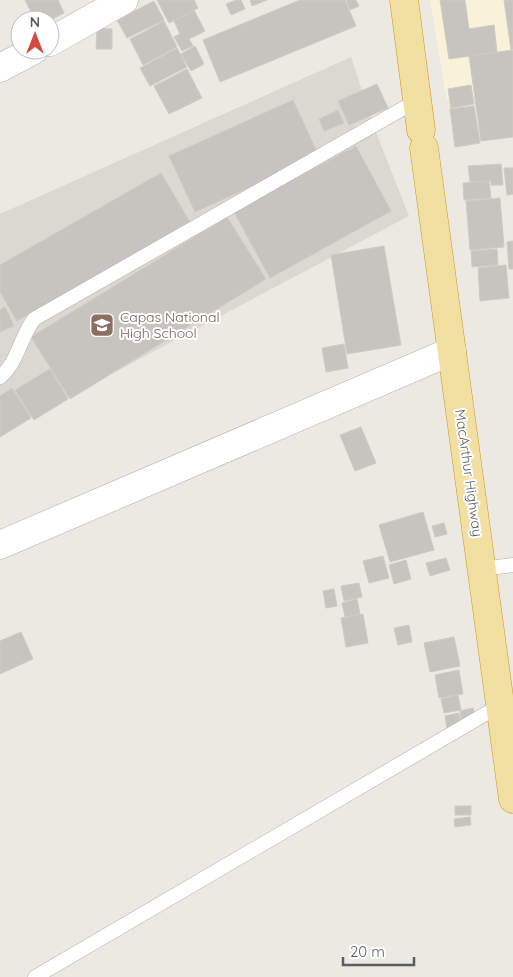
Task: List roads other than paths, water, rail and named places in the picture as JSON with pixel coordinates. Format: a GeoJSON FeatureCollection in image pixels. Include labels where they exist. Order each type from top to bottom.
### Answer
{"type":"FeatureCollection","features":[{"type":"Feature","properties":{"kind":"highway","name":"MacArthur Highway"},"geometry":{"type":"LineString","coordinates":[[404,0],[513,799]]}},
{"type":"Feature","properties":{"kind":"street"},"geometry":{"type":"LineString","coordinates":[[60,36],[124,0]]}},
{"type":"Feature","properties":{"kind":"street"},"geometry":{"type":"LineString","coordinates":[[0,68],[15,60]]}},
{"type":"Feature","properties":{"kind":"street"},"geometry":{"type":"LineString","coordinates":[[0,545],[452,351]]}},
{"type":"Feature","properties":{"kind":"lane"},"geometry":{"type":"LineString","coordinates":[[0,377],[11,368],[26,330],[34,319],[418,100]]}},
{"type":"Feature","properties":{"kind":"lane"},"geometry":{"type":"LineString","coordinates":[[482,569],[513,565]]}},
{"type":"Feature","properties":{"kind":"lane"},"geometry":{"type":"LineString","coordinates":[[35,977],[499,706]]}},
{"type":"Feature","properties":{"kind":"place","name":"Capas National High School"},"geometry":{"type":"Point","coordinates":[102,325]}}]}
